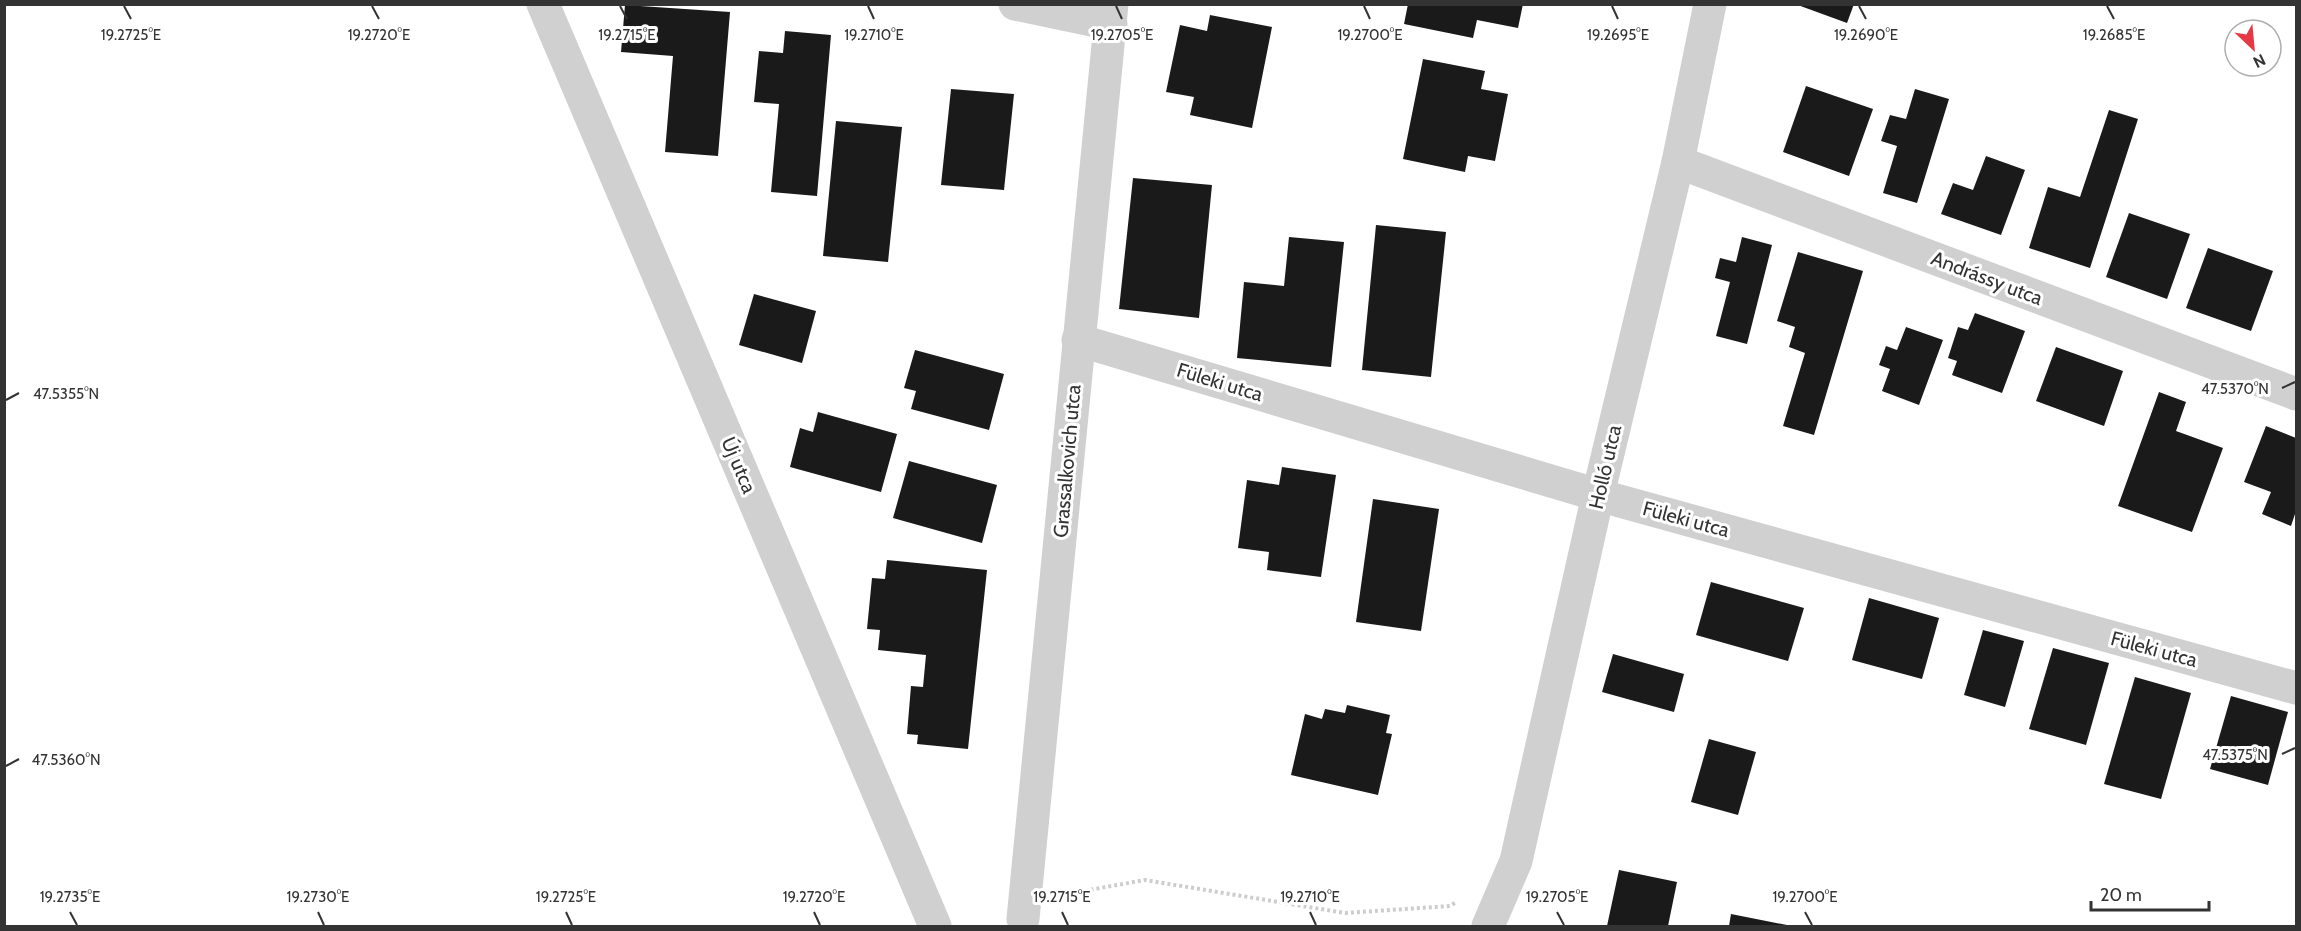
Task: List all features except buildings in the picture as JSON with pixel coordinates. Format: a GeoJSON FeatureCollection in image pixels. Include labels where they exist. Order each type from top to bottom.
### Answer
{"type":"FeatureCollection","features":[{"type":"Feature","properties":{"kind":"street","name":"Új utca"},"geometry":{"type":"LineString","coordinates":[[543,4],[935,927]]}},
{"type":"Feature","properties":{"kind":"street"},"geometry":{"type":"LineString","coordinates":[[1014,4],[1111,14]]}},
{"type":"Feature","properties":{"kind":"street","name":"Holló utca"},"geometry":{"type":"LineString","coordinates":[[1488,927],[1516,861],[1598,495],[1678,162],[1710,4]]}},
{"type":"Feature","properties":{"kind":"street","name":"Grassalkovich utca"},"geometry":{"type":"LineString","coordinates":[[1023,919],[1111,14]]}},
{"type":"Feature","properties":{"kind":"street","name":"Andrássy utca"},"geometry":{"type":"LineString","coordinates":[[1678,162],[2296,394]]}},
{"type":"Feature","properties":{"kind":"street","name":"Füleki utca"},"geometry":{"type":"LineString","coordinates":[[1078,340],[1598,495],[2296,688]]}},
{"type":"Feature","properties":{"kind":"path"},"geometry":{"type":"LineString","coordinates":[[1023,919],[1058,896],[1145,880],[1345,913],[1450,906],[1460,899]]}}]}
